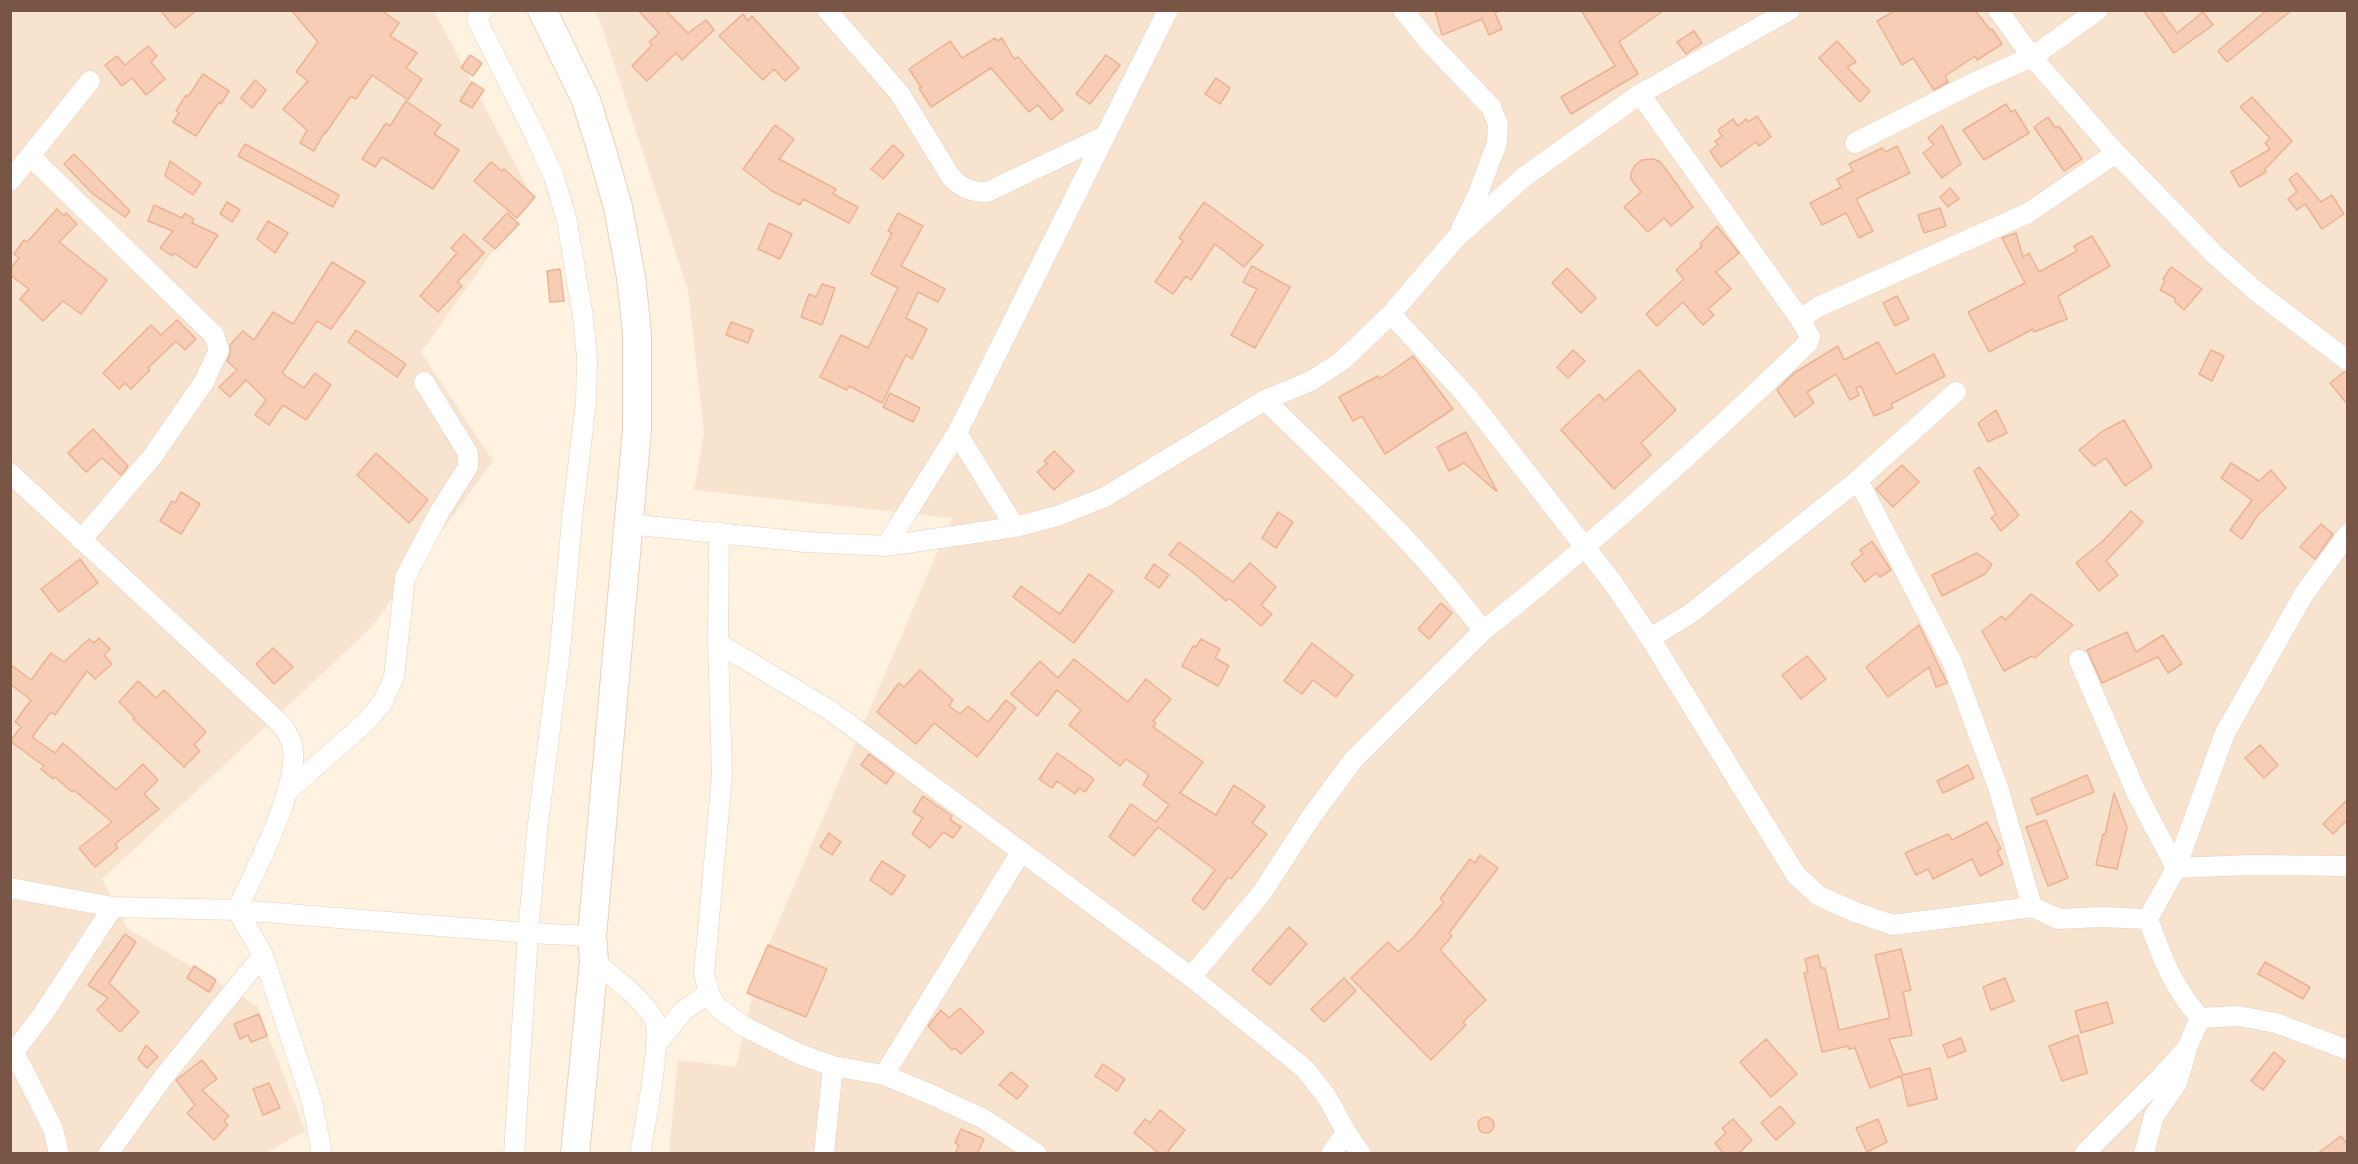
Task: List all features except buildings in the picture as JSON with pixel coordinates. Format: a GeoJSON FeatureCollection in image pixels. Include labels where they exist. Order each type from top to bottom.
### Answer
{"type":"FeatureCollection","features":[{"type":"Feature","properties":{"kind":"main road"},"geometry":{"type":"LineString","coordinates":[[542,10],[586,100],[618,207],[631,277],[637,333],[637,429],[575,1154]]}},
{"type":"Feature","properties":{"kind":"street"},"geometry":{"type":"LineString","coordinates":[[484,10],[477,20],[554,177],[567,221],[583,317],[587,358],[586,403],[573,509],[560,651],[538,823],[528,933],[514,1154]]}},
{"type":"Feature","properties":{"kind":"street"},"geometry":{"type":"LineString","coordinates":[[827,10],[900,94],[951,177],[962,188],[987,192],[1106,136]]}},
{"type":"Feature","properties":{"kind":"street"},"geometry":{"type":"LineString","coordinates":[[886,546],[957,433],[1168,10]]}},
{"type":"Feature","properties":{"kind":"street"},"geometry":{"type":"LineString","coordinates":[[1403,10],[1428,41],[1491,107],[1498,124],[1497,143],[1477,196],[1456,238]]}},
{"type":"Feature","properties":{"kind":"street"},"geometry":{"type":"LineString","coordinates":[[628,524],[805,542],[886,546],[1015,527],[1057,516],[1105,497],[1265,400],[1311,381],[1343,360],[1391,314],[1456,238],[1524,177],[1640,94],[1790,10]]}},
{"type":"Feature","properties":{"kind":"street"},"geometry":{"type":"LineString","coordinates":[[1998,10],[2032,57],[2116,153],[2234,273],[2348,361]]}},
{"type":"Feature","properties":{"kind":"street"},"geometry":{"type":"LineString","coordinates":[[1855,143],[1972,83],[2032,57],[2098,10]]}},
{"type":"Feature","properties":{"kind":"street"},"geometry":{"type":"LineString","coordinates":[[10,181],[90,81]]}},
{"type":"Feature","properties":{"kind":"street"},"geometry":{"type":"LineString","coordinates":[[1191,977],[1261,894],[1311,817],[1354,759],[1483,631],[1534,591],[1694,451],[1808,343],[1810,337],[1800,319],[1640,94]]}},
{"type":"Feature","properties":{"kind":"street"},"geometry":{"type":"LineString","coordinates":[[1800,319],[1818,308],[2028,213],[2116,153]]}},
{"type":"Feature","properties":{"kind":"street"},"geometry":{"type":"LineString","coordinates":[[31,157],[214,335],[219,350],[204,382],[152,457],[81,540]]}},
{"type":"Feature","properties":{"kind":"street"},"geometry":{"type":"LineString","coordinates":[[1391,314],[1466,395],[1613,583],[1650,638],[1796,875],[1819,896],[1893,925],[2032,907],[2059,920],[2100,917],[2148,919]]}},
{"type":"Feature","properties":{"kind":"street"},"geometry":{"type":"LineString","coordinates":[[289,790],[366,722],[382,703],[394,677],[405,578],[468,467],[468,453],[424,382]]}},
{"type":"Feature","properties":{"kind":"street"},"geometry":{"type":"LineString","coordinates":[[1650,638],[1690,614],[1858,480],[1956,392]]}},
{"type":"Feature","properties":{"kind":"street"},"geometry":{"type":"LineString","coordinates":[[1265,400],[1394,528],[1466,607],[1483,631]]}},
{"type":"Feature","properties":{"kind":"street"},"geometry":{"type":"LineString","coordinates":[[957,433],[1015,527]]}},
{"type":"Feature","properties":{"kind":"street"},"geometry":{"type":"LineString","coordinates":[[10,473],[282,725],[292,742],[293,760],[289,790],[237,910]]}},
{"type":"Feature","properties":{"kind":"street"},"geometry":{"type":"LineString","coordinates":[[1858,480],[1952,662],[1999,790],[2032,907]]}},
{"type":"Feature","properties":{"kind":"street"},"geometry":{"type":"LineString","coordinates":[[719,532],[718,643],[722,775],[704,974],[709,993],[717,1007],[745,1028],[799,1054],[833,1066],[884,1075],[984,1119],[1037,1154]]}},
{"type":"Feature","properties":{"kind":"street"},"geometry":{"type":"LineString","coordinates":[[2200,1018],[2183,998],[2168,974],[2148,919],[2176,868],[2225,733],[2304,594],[2348,534]]}},
{"type":"Feature","properties":{"kind":"street"},"geometry":{"type":"LineString","coordinates":[[718,643],[831,711],[1191,977],[1305,1069],[1327,1097],[1361,1154]]}},
{"type":"Feature","properties":{"kind":"street"},"geometry":{"type":"LineString","coordinates":[[2079,660],[2136,792],[2176,868]]}},
{"type":"Feature","properties":{"kind":"street"},"geometry":{"type":"LineString","coordinates":[[884,1075],[1021,852]]}},
{"type":"Feature","properties":{"kind":"street"},"geometry":{"type":"LineString","coordinates":[[2176,868],[2250,865],[2348,866]]}},
{"type":"Feature","properties":{"kind":"street"},"geometry":{"type":"LineString","coordinates":[[10,888],[113,907],[237,910],[528,933],[593,948],[638,998],[655,1022],[656,1045],[640,1154]]}},
{"type":"Feature","properties":{"kind":"street"},"geometry":{"type":"LineString","coordinates":[[59,1154],[53,1129],[12,1054],[43,1014],[113,907]]}},
{"type":"Feature","properties":{"kind":"street"},"geometry":{"type":"LineString","coordinates":[[237,910],[263,955],[312,1101],[322,1154]]}},
{"type":"Feature","properties":{"kind":"street"},"geometry":{"type":"LineString","coordinates":[[108,1154],[165,1075],[263,955]]}},
{"type":"Feature","properties":{"kind":"street"},"geometry":{"type":"LineString","coordinates":[[656,1045],[683,1011],[709,993]]}},
{"type":"Feature","properties":{"kind":"street"},"geometry":{"type":"LineString","coordinates":[[2200,1018],[2238,1016],[2276,1023],[2348,1050]]}},
{"type":"Feature","properties":{"kind":"street"},"geometry":{"type":"LineString","coordinates":[[2144,1154],[2154,1116],[2177,1083],[2187,1048],[2200,1018]]}},
{"type":"Feature","properties":{"kind":"street"},"geometry":{"type":"LineString","coordinates":[[2085,1154],[2187,1048]]}},
{"type":"Feature","properties":{"kind":"street"},"geometry":{"type":"LineString","coordinates":[[824,1154],[833,1066]]}},
{"type":"Feature","properties":{"kind":"street"},"geometry":{"type":"LineString","coordinates":[[1331,1154],[1346,1132]]}},
{"type":"Feature","properties":{"kind":"shaded area"},"geometry":{"type":"Polygon","coordinates":[[[10,11],[434,11],[532,196],[421,352],[493,461],[370,629],[102,879],[127,928],[257,1006],[305,1131],[266,1153],[11,1153],[10,11]]]}},
{"type":"Feature","properties":{"kind":"shaded area"},"geometry":{"type":"Polygon","coordinates":[[[595,11],[2347,11],[2347,1153],[669,1153],[678,1060],[736,1067],[760,965],[952,518],[694,490],[704,433],[688,290],[595,11]]]}}]}
